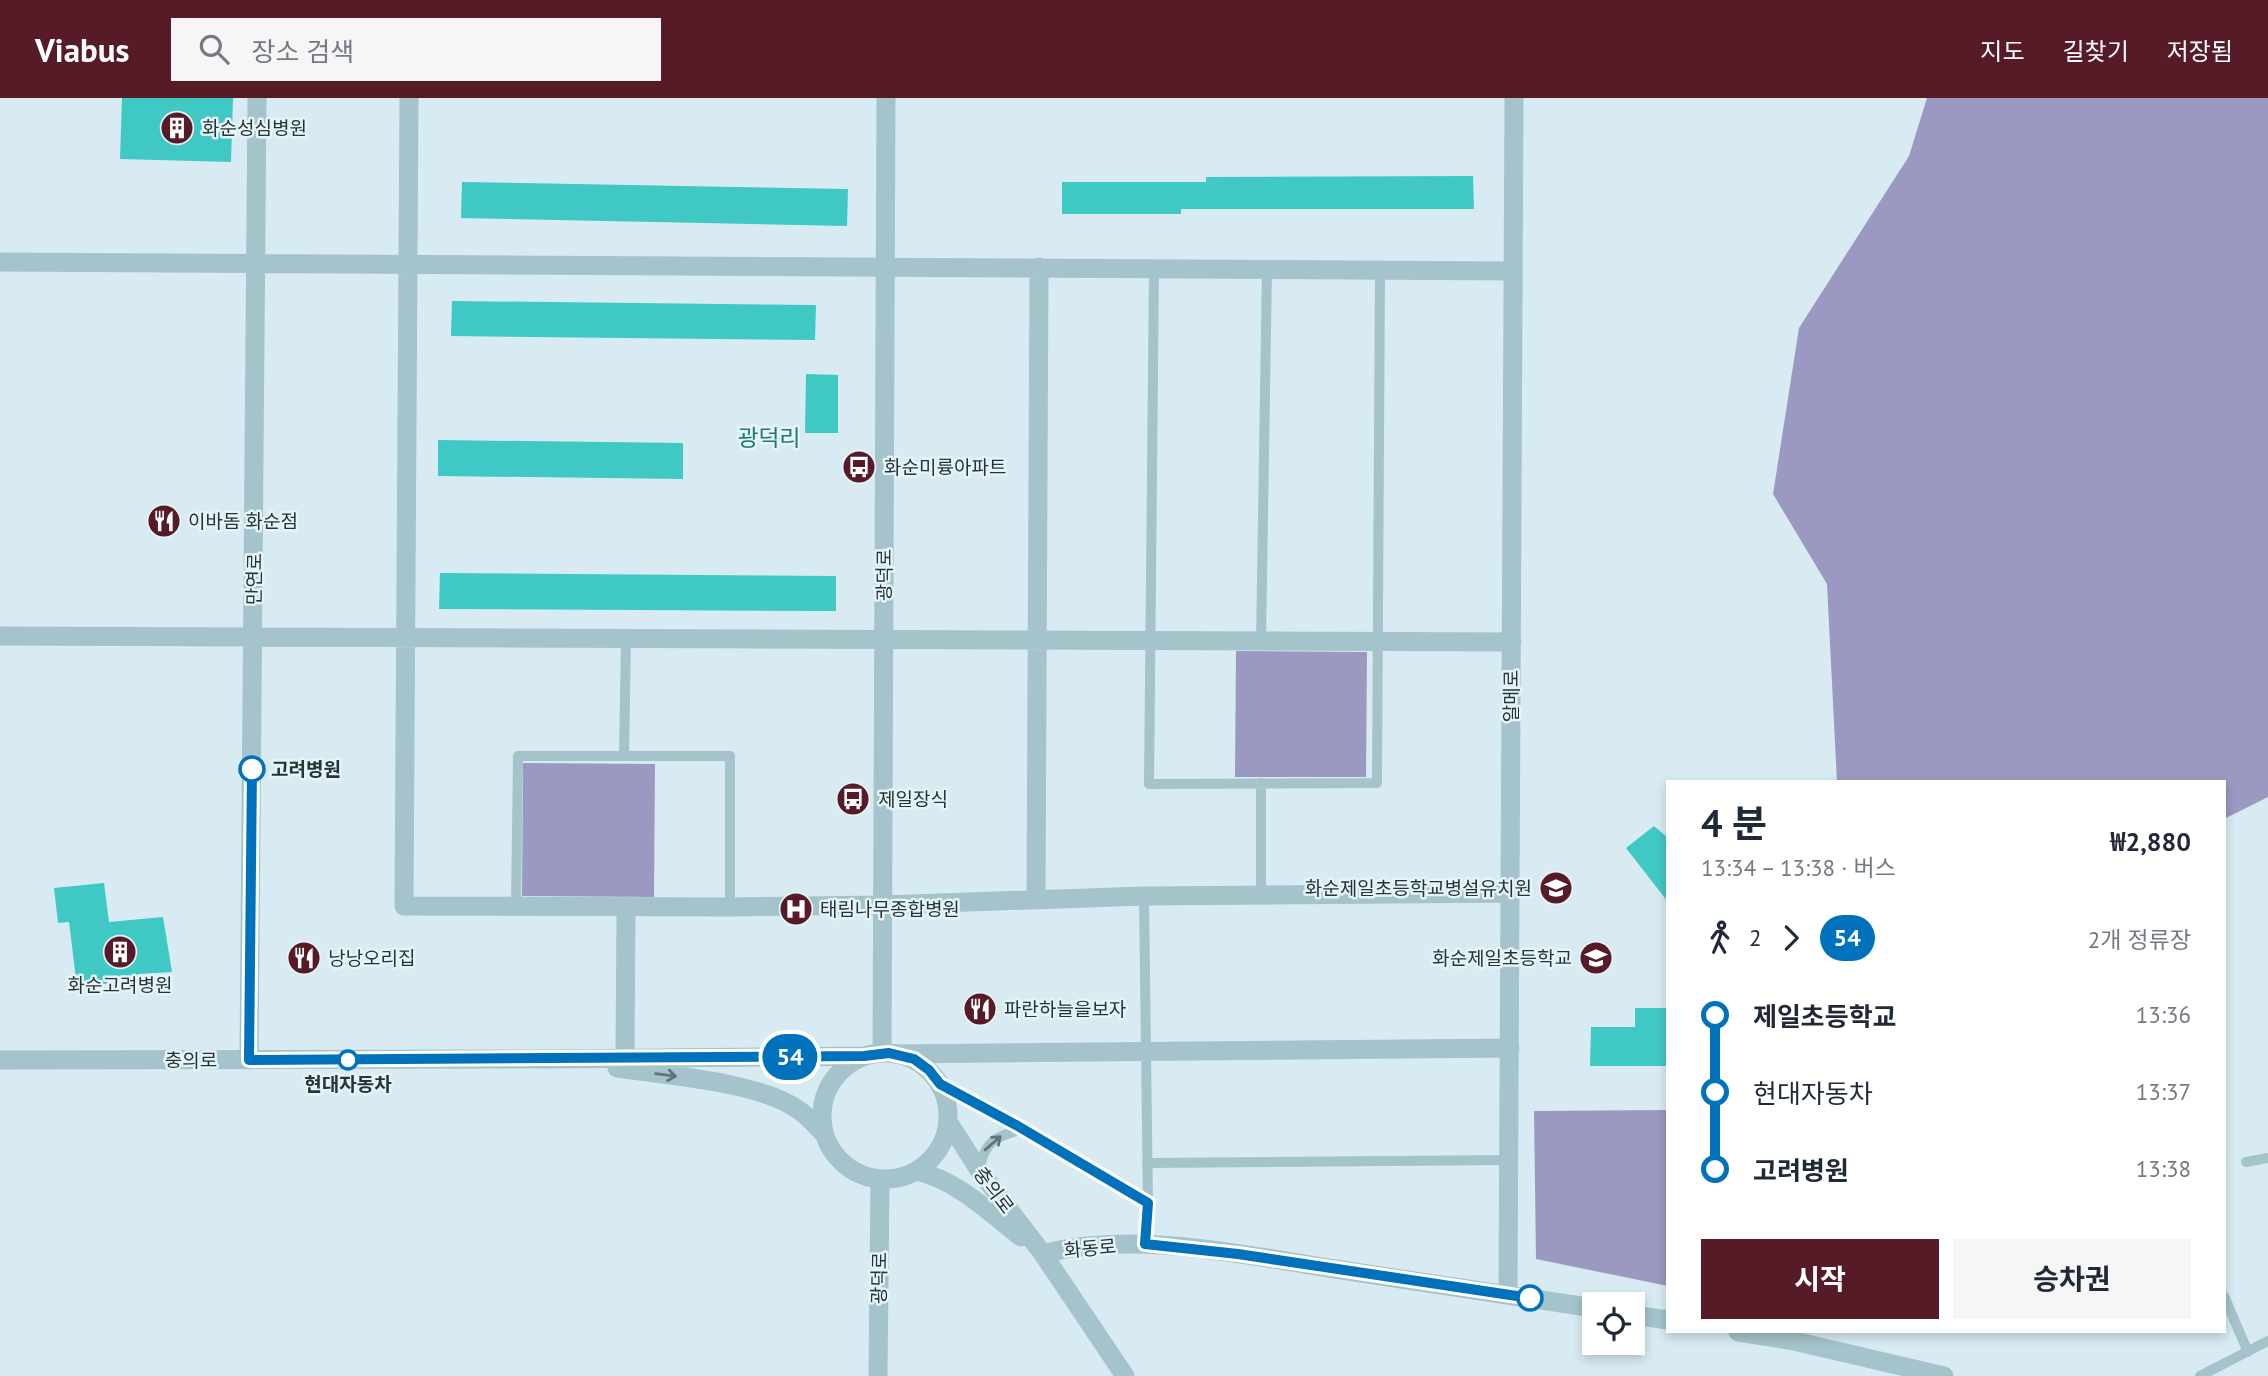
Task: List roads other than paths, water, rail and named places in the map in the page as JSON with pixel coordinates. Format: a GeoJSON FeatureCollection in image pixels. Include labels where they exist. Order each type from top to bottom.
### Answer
{"type":"FeatureCollection","features":[{"type":"Feature","properties":{"kind":"street","name":"만연로"},"geometry":{"type":"LineString","coordinates":[[249,1060],[257,98]]}},
{"type":"Feature","properties":{"kind":"street"},"geometry":{"type":"LineString","coordinates":[[409,98],[404,906],[883,905],[1144,896],[1510,893]]}},
{"type":"Feature","properties":{"kind":"street","name":"광덕로"},"geometry":{"type":"LineString","coordinates":[[881,1054],[886,98]]}},
{"type":"Feature","properties":{"kind":"street","name":"알메로"},"geometry":{"type":"LineString","coordinates":[[1508,1294],[1514,98]]}},
{"type":"Feature","properties":{"kind":"street"},"geometry":{"type":"LineString","coordinates":[[0,262],[1513,271]]}},
{"type":"Feature","properties":{"kind":"street"},"geometry":{"type":"LineString","coordinates":[[1036,899],[1039,267]]}},
{"type":"Feature","properties":{"kind":"street"},"geometry":{"type":"LineString","coordinates":[[0,636],[1512,642]]}},
{"type":"Feature","properties":{"kind":"street"},"geometry":{"type":"LineString","coordinates":[[625,1059],[626,906]]}},
{"type":"Feature","properties":{"kind":"street","name":"충의로"},"geometry":{"type":"LineString","coordinates":[[0,1060],[625,1059],[1510,1048]]}},
{"type":"Feature","properties":{"kind":"street"},"geometry":{"type":"LineString","coordinates":[[881,1054],[914,1059],[929,1070],[940,1084],[947,1102],[949,1123],[944,1140],[933,1158],[917,1171],[900,1178],[880,1180],[861,1175],[844,1166],[831,1151],[824,1134],[821,1114],[833,1078],[847,1065],[881,1054]]}},
{"type":"Feature","properties":{"kind":"street","name":"충의로"},"geometry":{"type":"LineString","coordinates":[[550,1059],[735,1087],[770,1097],[800,1110],[824,1134]]}},
{"type":"Feature","properties":{"kind":"street","name":"충의로"},"geometry":{"type":"LineString","coordinates":[[949,1123],[979,1170],[1043,1254],[1125,1376]]}},
{"type":"Feature","properties":{"kind":"street","name":"충의로"},"geometry":{"type":"LineString","coordinates":[[917,1171],[937,1176],[961,1191],[1043,1254]]}},
{"type":"Feature","properties":{"kind":"street","name":"광덕로"},"geometry":{"type":"LineString","coordinates":[[878,1376],[880,1180]]}},
{"type":"Feature","properties":{"kind":"street","name":"화동로"},"geometry":{"type":"LineString","coordinates":[[1043,1254],[1067,1248],[1145,1244],[1238,1254],[1582,1306]]}},
{"type":"Feature","properties":{"kind":"street"},"geometry":{"type":"LineString","coordinates":[[1645,1317],[1666,1320]]}},
{"type":"Feature","properties":{"kind":"street"},"geometry":{"type":"LineString","coordinates":[[1744,1333],[1794,1341],[1944,1376]]}},
{"type":"Feature","properties":{"kind":"lane"},"geometry":{"type":"LineString","coordinates":[[1154,268],[1149,784],[1377,783],[1380,270]]}},
{"type":"Feature","properties":{"kind":"lane"},"geometry":{"type":"LineString","coordinates":[[1261,641],[1267,269]]}},
{"type":"Feature","properties":{"kind":"lane"},"geometry":{"type":"LineString","coordinates":[[624,757],[626,639]]}},
{"type":"Feature","properties":{"kind":"lane"},"geometry":{"type":"LineString","coordinates":[[516,906],[518,756],[730,756],[730,906]]}},
{"type":"Feature","properties":{"kind":"lane"},"geometry":{"type":"LineString","coordinates":[[1261,783],[1261,895]]}},
{"type":"Feature","properties":{"kind":"lane"},"geometry":{"type":"LineString","coordinates":[[1144,896],[1148,1203],[1145,1244]]}},
{"type":"Feature","properties":{"kind":"lane"},"geometry":{"type":"LineString","coordinates":[[940,1084],[1148,1203]]}},
{"type":"Feature","properties":{"kind":"lane"},"geometry":{"type":"LineString","coordinates":[[979,1170],[982,1154],[989,1144],[1019,1127]]}},
{"type":"Feature","properties":{"kind":"lane"},"geometry":{"type":"LineString","coordinates":[[2246,1162],[2268,1158]]}},
{"type":"Feature","properties":{"kind":"lane"},"geometry":{"type":"LineString","coordinates":[[1147,1164],[1509,1160]]}},
{"type":"Feature","properties":{"kind":"lane"},"geometry":{"type":"LineString","coordinates":[[2226,1301],[2248,1352]]}},
{"type":"Feature","properties":{"kind":"lane"},"geometry":{"type":"LineString","coordinates":[[2200,1376],[2268,1341]]}},
{"type":"Feature","properties":{"kind":"place","name":"화순성심병원"},"geometry":{"type":"Point","coordinates":[177,128]}},
{"type":"Feature","properties":{"kind":"place","name":"화순미륭아파트"},"geometry":{"type":"Point","coordinates":[859,467]}},
{"type":"Feature","properties":{"kind":"place","name":"이바돔 화순점"},"geometry":{"type":"Point","coordinates":[164,521]}},
{"type":"Feature","properties":{"kind":"place","name":"고려병원"},"geometry":{"type":"Point","coordinates":[252,769]}},
{"type":"Feature","properties":{"kind":"place","name":"제일장식"},"geometry":{"type":"Point","coordinates":[853,799]}},
{"type":"Feature","properties":{"kind":"place","name":"화순제일초등학교병설유치원"},"geometry":{"type":"Point","coordinates":[1556,888]}},
{"type":"Feature","properties":{"kind":"place","name":"태림나무종합병원"},"geometry":{"type":"Point","coordinates":[796,909]}},
{"type":"Feature","properties":{"kind":"place","name":"화순고려병원"},"geometry":{"type":"Point","coordinates":[120,952]}},
{"type":"Feature","properties":{"kind":"place","name":"낭낭오리집"},"geometry":{"type":"Point","coordinates":[304,958]}},
{"type":"Feature","properties":{"kind":"place","name":"화순제일초등학교"},"geometry":{"type":"Point","coordinates":[1596,958]}},
{"type":"Feature","properties":{"kind":"place","name":"파란하늘을보자"},"geometry":{"type":"Point","coordinates":[980,1009]}},
{"type":"Feature","properties":{"kind":"place","name":"현대자동차"},"geometry":{"type":"Point","coordinates":[348,1060]}},
{"type":"Feature","properties":{"kind":"district","name":"광덕리"},"geometry":{"type":"Point","coordinates":[769,438]}}]}
